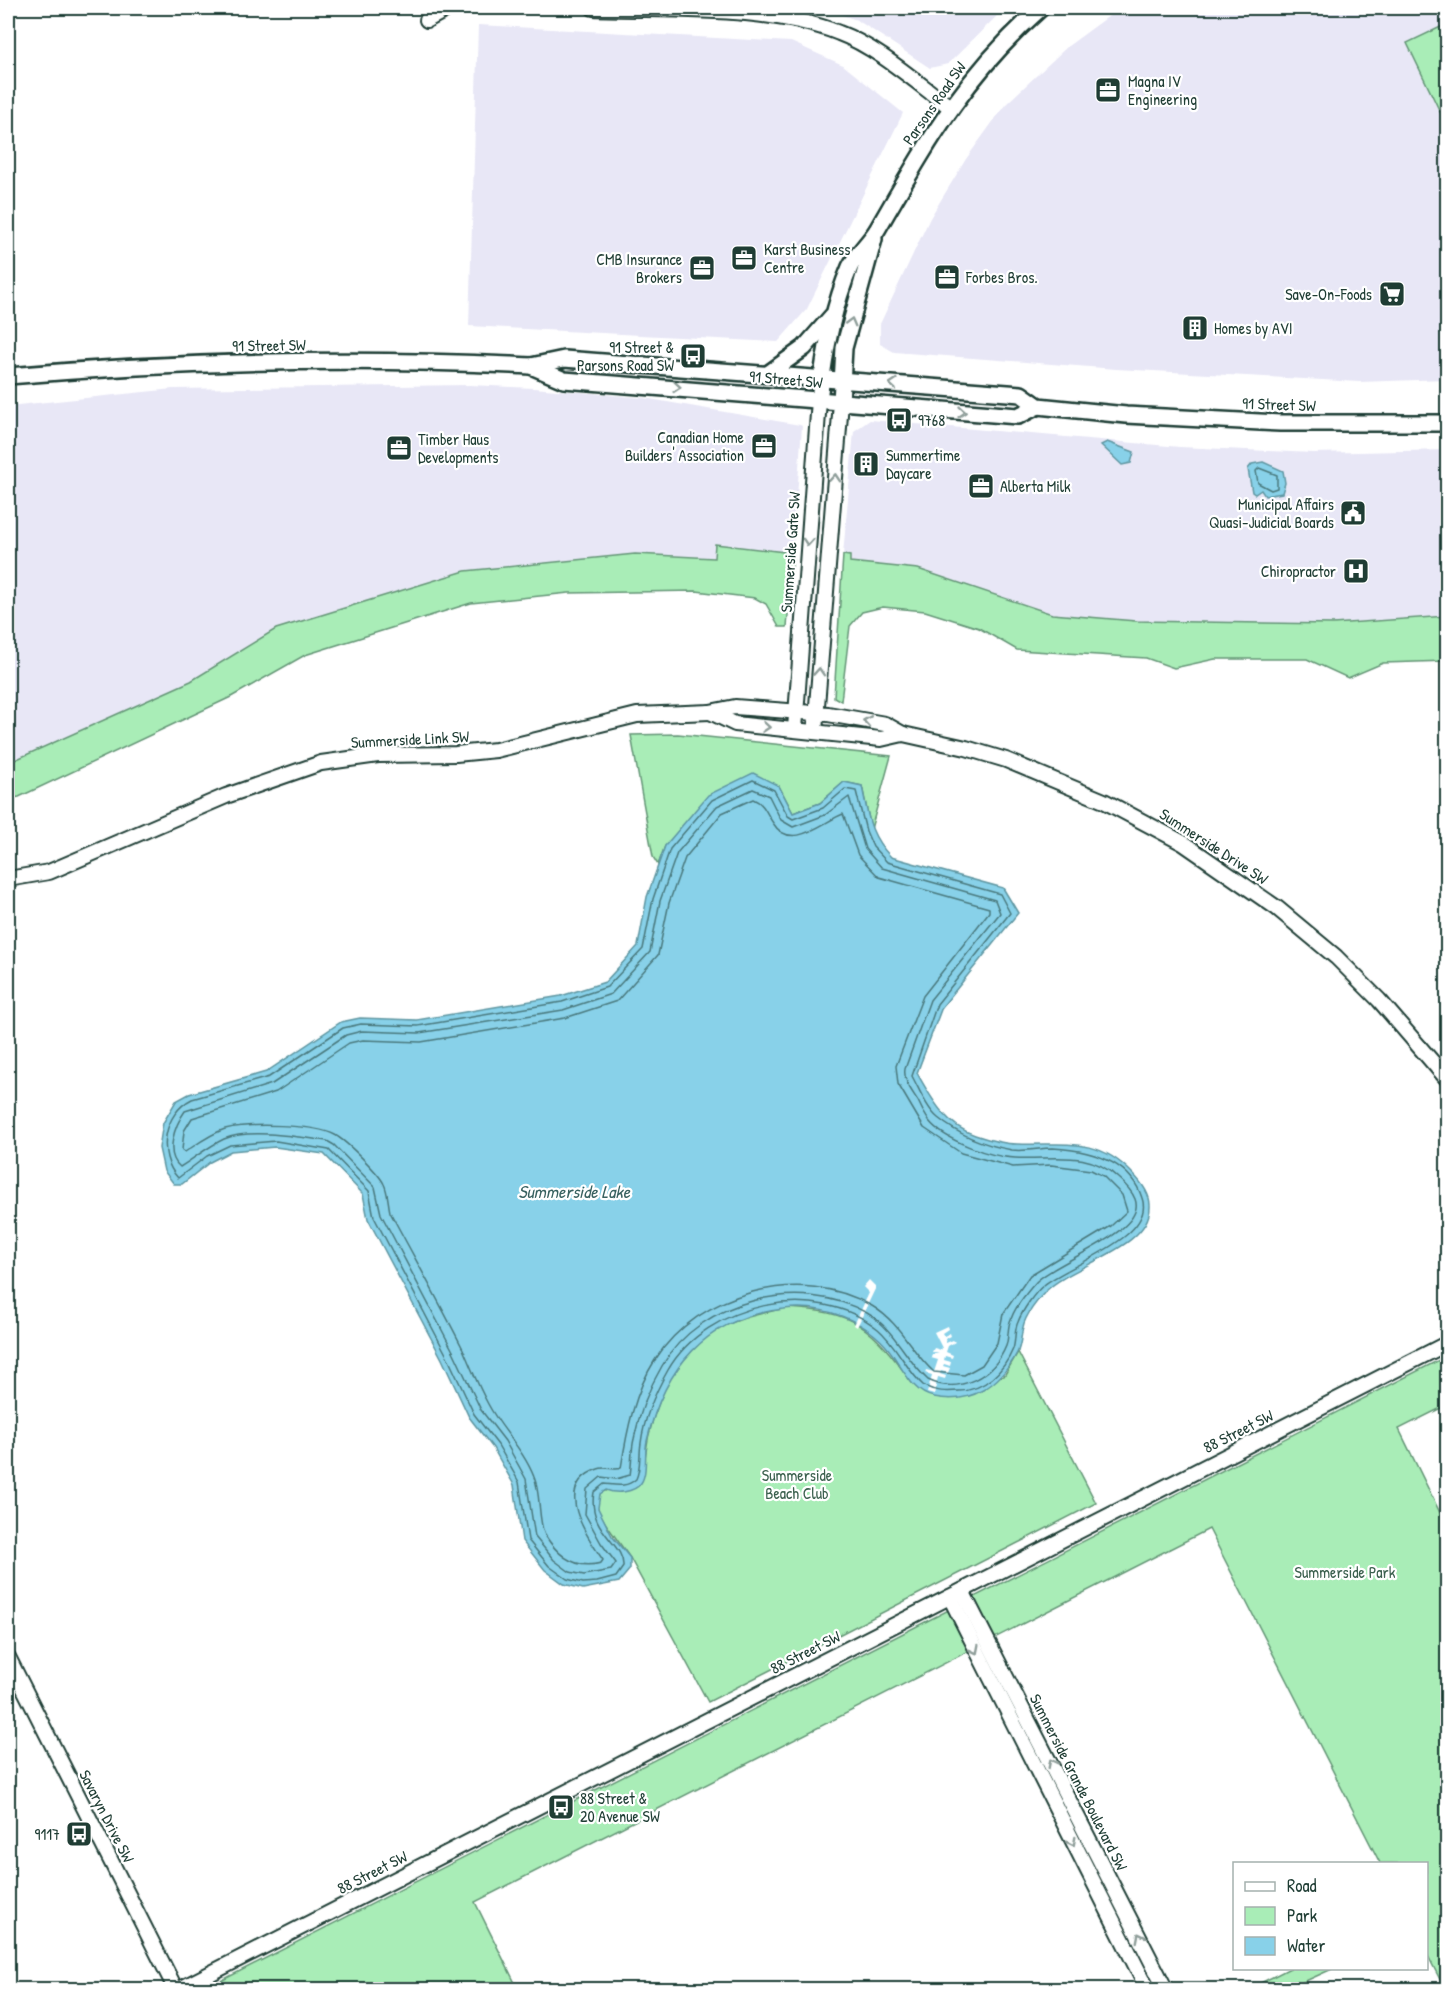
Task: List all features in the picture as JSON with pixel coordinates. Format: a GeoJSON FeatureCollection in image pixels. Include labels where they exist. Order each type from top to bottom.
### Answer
{"type":"FeatureCollection","features":[{"type":"Feature","properties":{"kind":"main road","name":"Parsons Road SW"},"geometry":{"type":"LineString","coordinates":[[821,377],[834,313],[851,265],[875,233],[910,169],[950,107],[1000,45],[1041,8]]}},
{"type":"Feature","properties":{"kind":"main road","name":"Parsons Road SW"},"geometry":{"type":"LineString","coordinates":[[842,380],[844,348],[875,233]]}},
{"type":"Feature","properties":{"kind":"main road"},"geometry":{"type":"LineString","coordinates":[[769,373],[788,362],[811,342],[834,313]]}},
{"type":"Feature","properties":{"kind":"main road","name":"91 Street SW"},"geometry":{"type":"LineString","coordinates":[[8,376],[181,364],[331,361],[531,366],[564,359],[1020,394],[1038,406],[1126,415],[1280,423],[1448,423]]}},
{"type":"Feature","properties":{"kind":"main road","name":"91 Street SW"},"geometry":{"type":"LineString","coordinates":[[531,366],[564,380],[840,402],[1018,416],[1038,406]]}},
{"type":"Feature","properties":{"kind":"main road","name":"Summerside Gate SW"},"geometry":{"type":"LineString","coordinates":[[819,400],[821,377]]}},
{"type":"Feature","properties":{"kind":"main road"},"geometry":{"type":"LineString","coordinates":[[840,402],[842,380]]}},
{"type":"Feature","properties":{"kind":"street"},"geometry":{"type":"LineString","coordinates":[[427,20],[449,8]]}},
{"type":"Feature","properties":{"kind":"street"},"geometry":{"type":"LineString","coordinates":[[593,8],[753,11],[802,21],[840,33],[862,45],[950,107]]}},
{"type":"Feature","properties":{"kind":"street","name":"Summerside Gate SW"},"geometry":{"type":"LineString","coordinates":[[795,729],[819,400]]}},
{"type":"Feature","properties":{"kind":"street"},"geometry":{"type":"LineString","coordinates":[[815,731],[840,402]]}},
{"type":"Feature","properties":{"kind":"street","name":"Summerside Link SW"},"geometry":{"type":"LineString","coordinates":[[8,879],[49,872],[236,792],[321,763],[378,755],[475,753],[520,745],[627,717],[710,712],[735,707],[796,711]]}},
{"type":"Feature","properties":{"kind":"street","name":"Summerside Drive SW"},"geometry":{"type":"LineString","coordinates":[[796,711],[885,724],[903,734],[977,751],[1049,776],[1127,812],[1197,852],[1277,908],[1336,957],[1379,1000],[1448,1080]]}},
{"type":"Feature","properties":{"kind":"street","name":"Summerside Drive SW"},"geometry":{"type":"LineString","coordinates":[[710,712],[735,724],[881,739],[903,734]]}},
{"type":"Feature","properties":{"kind":"street","name":"88 Street SW"},"geometry":{"type":"LineString","coordinates":[[177,1989],[1448,1343]]}},
{"type":"Feature","properties":{"kind":"street","name":"Summerside Grande Boulevard SW"},"geometry":{"type":"LineString","coordinates":[[956,1594],[1148,1989]]}},
{"type":"Feature","properties":{"kind":"street","name":"Summerside Grande Boulevard SW"},"geometry":{"type":"LineString","coordinates":[[956,1594],[1166,1989]]}},
{"type":"Feature","properties":{"kind":"street","name":"Savaryn Drive SW"},"geometry":{"type":"LineString","coordinates":[[8,1658],[177,1989]]}},
{"type":"Feature","properties":{"kind":"shaded area"},"geometry":{"type":"Polygon","coordinates":[[[821,8],[1005,8],[948,64],[930,68],[857,20],[821,8]]]}},
{"type":"Feature","properties":{"kind":"shaded area"},"geometry":{"type":"Polygon","coordinates":[[[1120,8],[1447,8],[1447,379],[1359,382],[1116,369],[894,352],[880,344],[880,324],[930,218],[966,159],[1005,105],[1068,46],[1120,8]]]}},
{"type":"Feature","properties":{"kind":"shaded area"},"geometry":{"type":"Polygon","coordinates":[[[478,25],[791,42],[843,65],[903,113],[807,309],[778,342],[469,326],[478,25]]]}},
{"type":"Feature","properties":{"kind":"shaded area"},"geometry":{"type":"Polygon","coordinates":[[[470,385],[644,398],[802,426],[793,553],[716,544],[715,559],[635,554],[276,629],[191,681],[8,763],[8,406],[173,389],[470,385]]]}},
{"type":"Feature","properties":{"kind":"shaded area"},"geometry":{"type":"Polygon","coordinates":[[[870,420],[1180,447],[1314,453],[1447,450],[1447,631],[1136,621],[1051,614],[918,569],[850,562],[843,555],[854,431],[870,420]]]}},
{"type":"Feature","properties":{"kind":"green space"},"geometry":{"type":"Polygon","coordinates":[[[1447,24],[1448,118],[1444,120],[1407,43],[1447,24]]]}},
{"type":"Feature","properties":{"kind":"green space"},"geometry":{"type":"Polygon","coordinates":[[[715,544],[793,553],[787,627],[779,627],[766,604],[755,598],[696,591],[569,593],[471,603],[305,655],[231,697],[19,797],[8,799],[8,763],[191,681],[276,629],[465,571],[635,554],[714,558],[715,544]]]}},
{"type":"Feature","properties":{"kind":"green space"},"geometry":{"type":"Polygon","coordinates":[[[843,555],[850,556],[850,562],[918,569],[1052,614],[1136,621],[1333,624],[1447,616],[1447,661],[1383,663],[1348,678],[1307,659],[1215,659],[1174,668],[1146,658],[1017,650],[979,628],[925,611],[883,607],[862,612],[850,626],[841,701],[834,697],[843,555]]]}},
{"type":"Feature","properties":{"kind":"green space"},"geometry":{"type":"Polygon","coordinates":[[[678,734],[891,756],[871,829],[862,786],[844,782],[820,803],[793,813],[779,786],[665,846],[658,865],[653,857],[631,735],[678,734]]]}},
{"type":"Feature","properties":{"kind":"green space","name":"Summerside Beach Club"},"geometry":{"type":"Polygon","coordinates":[[[785,1308],[829,1313],[860,1326],[873,1335],[885,1348],[912,1383],[1004,1376],[1018,1352],[1096,1503],[708,1702],[630,1558],[597,1508],[600,1493],[644,1475],[648,1437],[660,1398],[680,1363],[693,1348],[707,1336],[725,1326],[744,1318],[785,1308]]]}},
{"type":"Feature","properties":{"kind":"green space","name":"Summerside Park"},"geometry":{"type":"Polygon","coordinates":[[[1447,1356],[1447,1405],[1399,1429],[1447,1527],[1447,1989],[1428,1956],[1428,1862],[1379,1862],[1209,1529],[475,1902],[518,1989],[203,1990],[1447,1356]]]}},
{"type":"Feature","properties":{"kind":"green space"},"geometry":{"type":"Polygon","coordinates":[[[1286,1970],[1330,1970],[1288,1989],[1249,1989],[1286,1970]]]}},
{"type":"Feature","properties":{"kind":"water"},"geometry":{"type":"Polygon","coordinates":[[[1107,442],[1134,452],[1131,463],[1122,465],[1101,445],[1107,442]]]}},
{"type":"Feature","properties":{"kind":"water"},"geometry":{"type":"Polygon","coordinates":[[[1263,462],[1283,471],[1285,483],[1282,493],[1265,496],[1261,490],[1255,494],[1252,492],[1248,469],[1252,464],[1263,462]]]}},
{"type":"Feature","properties":{"kind":"water","name":"Summerside Lake"},"geometry":{"type":"Polygon","coordinates":[[[753,773],[779,786],[793,813],[820,803],[844,782],[862,786],[874,833],[891,857],[1003,888],[1018,913],[942,1007],[917,1073],[940,1110],[955,1125],[965,1131],[1007,1143],[1078,1145],[1105,1153],[1119,1161],[1135,1176],[1147,1192],[1150,1205],[1147,1220],[1138,1233],[1125,1244],[1046,1291],[1026,1318],[1018,1350],[1010,1364],[993,1383],[972,1395],[947,1399],[926,1395],[903,1372],[880,1340],[843,1316],[828,1312],[799,1308],[756,1314],[732,1323],[711,1335],[677,1369],[665,1391],[647,1441],[641,1483],[629,1491],[606,1490],[600,1494],[598,1508],[612,1536],[630,1558],[630,1569],[619,1582],[583,1589],[564,1584],[545,1570],[522,1541],[514,1485],[493,1448],[469,1417],[442,1359],[368,1219],[363,1194],[324,1154],[275,1147],[231,1151],[210,1162],[182,1184],[174,1184],[164,1171],[159,1148],[163,1123],[176,1101],[189,1094],[266,1072],[341,1022],[360,1018],[417,1020],[561,996],[605,982],[638,946],[647,897],[665,846],[708,795],[753,773]]]}},
{"type":"Feature","properties":{"kind":"pier"},"geometry":{"type":"Polygon","coordinates":[[[869,1280],[876,1287],[857,1327],[854,1325],[869,1293],[863,1287],[869,1280]]]}},
{"type":"Feature","properties":{"kind":"pier"},"geometry":{"type":"Polygon","coordinates":[[[947,1326],[948,1329],[942,1333],[944,1336],[950,1333],[951,1336],[945,1339],[946,1343],[953,1340],[955,1342],[948,1346],[946,1352],[953,1355],[952,1358],[945,1356],[944,1360],[951,1362],[950,1366],[944,1364],[943,1366],[950,1368],[948,1373],[941,1371],[940,1374],[946,1376],[945,1379],[938,1377],[934,1395],[927,1393],[932,1375],[925,1373],[926,1370],[934,1372],[938,1360],[931,1358],[932,1354],[939,1354],[932,1352],[934,1348],[941,1350],[942,1348],[934,1332],[947,1326]]]}},
{"type":"Feature","properties":{"kind":"place","name":"Magna IV Engineering"},"geometry":{"type":"Point","coordinates":[1108,90]}},
{"type":"Feature","properties":{"kind":"place","name":"Karst Business Centre"},"geometry":{"type":"Point","coordinates":[744,258]}},
{"type":"Feature","properties":{"kind":"place","name":"CMB Insurance Brokers"},"geometry":{"type":"Point","coordinates":[702,268]}},
{"type":"Feature","properties":{"kind":"place","name":"Forbes Bros."},"geometry":{"type":"Point","coordinates":[947,277]}},
{"type":"Feature","properties":{"kind":"place","name":"Save-On-Foods"},"geometry":{"type":"Point","coordinates":[1392,294]}},
{"type":"Feature","properties":{"kind":"place","name":"Homes by AVI"},"geometry":{"type":"Point","coordinates":[1195,328]}},
{"type":"Feature","properties":{"kind":"place","name":"91 Street & Parsons Road SW"},"geometry":{"type":"Point","coordinates":[693,356]}},
{"type":"Feature","properties":{"kind":"place","name":"9768"},"geometry":{"type":"Point","coordinates":[899,420]}},
{"type":"Feature","properties":{"kind":"place","name":"Canadian Home Builders' Association"},"geometry":{"type":"Point","coordinates":[764,446]}},
{"type":"Feature","properties":{"kind":"place","name":"Timber Haus Developments"},"geometry":{"type":"Point","coordinates":[399,448]}},
{"type":"Feature","properties":{"kind":"place","name":"Summertime Daycare"},"geometry":{"type":"Point","coordinates":[866,464]}},
{"type":"Feature","properties":{"kind":"place","name":"Alberta Milk"},"geometry":{"type":"Point","coordinates":[981,486]}},
{"type":"Feature","properties":{"kind":"place","name":"Municipal Affairs Quasi-Judicial Boards"},"geometry":{"type":"Point","coordinates":[1353,513]}},
{"type":"Feature","properties":{"kind":"place","name":"Chiropractor"},"geometry":{"type":"Point","coordinates":[1356,571]}},
{"type":"Feature","properties":{"kind":"place","name":"88 Street & 20 Avenue SW"},"geometry":{"type":"Point","coordinates":[561,1807]}},
{"type":"Feature","properties":{"kind":"place","name":"9117"},"geometry":{"type":"Point","coordinates":[79,1834]}}]}
